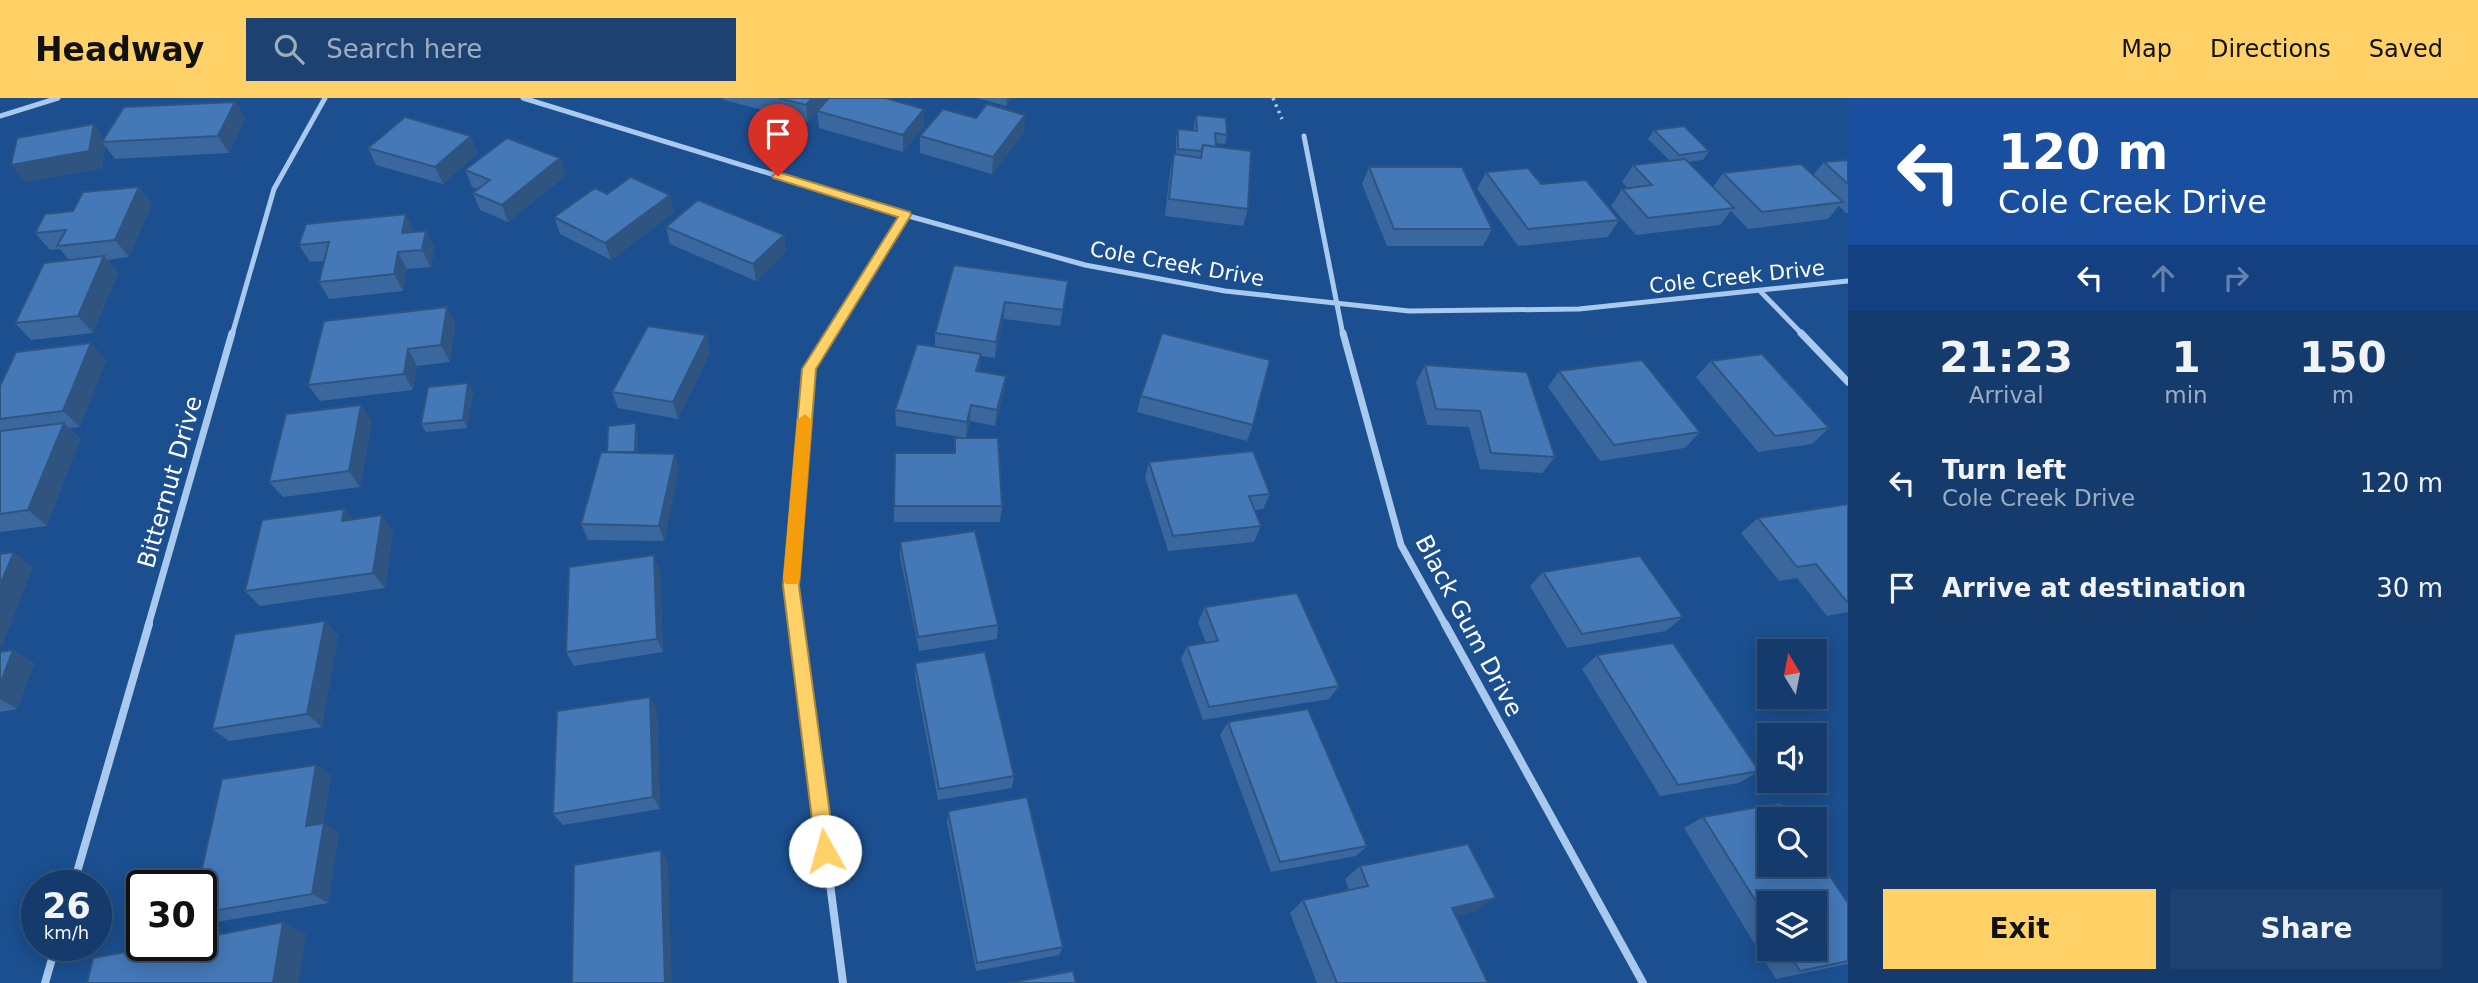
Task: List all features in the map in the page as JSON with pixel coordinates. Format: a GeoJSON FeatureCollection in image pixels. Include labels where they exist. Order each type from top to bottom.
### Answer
{"type":"FeatureCollection","features":[{"type":"Feature","properties":{"kind":"street"},"geometry":{"type":"LineString","coordinates":[[0,116],[58,98]]}},
{"type":"Feature","properties":{"kind":"street","name":"Bitternut Drive"},"geometry":{"type":"LineString","coordinates":[[79,870],[274,189],[326,98]]}},
{"type":"Feature","properties":{"kind":"street","name":"Cole Creek Drive"},"geometry":{"type":"LineString","coordinates":[[523,98],[905,215],[1085,265],[1225,291],[1409,311],[1579,309],[1848,281]]}},
{"type":"Feature","properties":{"kind":"street","name":"Black Gum Drive"},"geometry":{"type":"LineString","coordinates":[[1304,136],[1336,305],[1401,545],[1643,983]]}},
{"type":"Feature","properties":{"kind":"street"},"geometry":{"type":"LineString","coordinates":[[843,983],[791,586],[809,369],[905,215]]}},
{"type":"Feature","properties":{"kind":"street"},"geometry":{"type":"LineString","coordinates":[[1761,292],[1848,382]]}},
{"type":"Feature","properties":{"kind":"street"},"geometry":{"type":"LineString","coordinates":[[45,983],[51,961]]}},
{"type":"Feature","properties":{"kind":"building"},"geometry":{"type":"Polygon","coordinates":[[[778,98],[812,98],[806,105],[778,98]]]}},
{"type":"Feature","properties":{"kind":"building"},"geometry":{"type":"Polygon","coordinates":[[[829,98],[885,98],[924,109],[903,135],[817,111],[829,98]]]}},
{"type":"Feature","properties":{"kind":"building"},"geometry":{"type":"Polygon","coordinates":[[[235,102],[218,136],[102,142],[124,107],[235,102]]]}},
{"type":"Feature","properties":{"kind":"building"},"geometry":{"type":"Polygon","coordinates":[[[987,104],[1025,115],[993,157],[920,136],[943,109],[976,118],[987,104]]]}},
{"type":"Feature","properties":{"kind":"building"},"geometry":{"type":"Polygon","coordinates":[[[1196,115],[1226,118],[1227,135],[1215,133],[1216,147],[1203,145],[1201,151],[1178,149],[1178,129],[1197,131],[1196,115]]]}},
{"type":"Feature","properties":{"kind":"building"},"geometry":{"type":"Polygon","coordinates":[[[405,117],[471,136],[435,167],[368,148],[405,117]]]}},
{"type":"Feature","properties":{"kind":"building"},"geometry":{"type":"Polygon","coordinates":[[[94,124],[89,151],[11,165],[17,138],[94,124]]]}},
{"type":"Feature","properties":{"kind":"building"},"geometry":{"type":"Polygon","coordinates":[[[1684,126],[1709,151],[1679,155],[1654,130],[1684,126]]]}},
{"type":"Feature","properties":{"kind":"building"},"geometry":{"type":"Polygon","coordinates":[[[507,138],[560,158],[502,205],[473,193],[490,180],[465,170],[507,138]]]}},
{"type":"Feature","properties":{"kind":"building"},"geometry":{"type":"Polygon","coordinates":[[[1203,145],[1251,151],[1248,209],[1169,199],[1174,154],[1201,158],[1203,145]]]}},
{"type":"Feature","properties":{"kind":"building"},"geometry":{"type":"Polygon","coordinates":[[[1685,159],[1734,208],[1648,218],[1622,189],[1652,185],[1633,165],[1685,159]]]}},
{"type":"Feature","properties":{"kind":"building"},"geometry":{"type":"Polygon","coordinates":[[[1848,160],[1848,184],[1824,162],[1848,160]]]}},
{"type":"Feature","properties":{"kind":"building"},"geometry":{"type":"Polygon","coordinates":[[[1801,164],[1843,202],[1762,212],[1723,173],[1801,164]]]}},
{"type":"Feature","properties":{"kind":"building"},"geometry":{"type":"Polygon","coordinates":[[[1369,167],[1462,167],[1492,229],[1394,229],[1369,167]]]}},
{"type":"Feature","properties":{"kind":"building"},"geometry":{"type":"Polygon","coordinates":[[[1528,168],[1541,184],[1586,180],[1619,220],[1528,229],[1486,172],[1528,168]]]}},
{"type":"Feature","properties":{"kind":"building"},"geometry":{"type":"Polygon","coordinates":[[[631,177],[670,195],[605,243],[554,217],[595,188],[607,194],[631,177]]]}},
{"type":"Feature","properties":{"kind":"building"},"geometry":{"type":"Polygon","coordinates":[[[139,187],[115,240],[57,246],[66,230],[35,233],[45,214],[73,211],[83,192],[139,187]]]}},
{"type":"Feature","properties":{"kind":"building"},"geometry":{"type":"Polygon","coordinates":[[[698,200],[784,235],[753,264],[666,227],[698,200]]]}},
{"type":"Feature","properties":{"kind":"building"},"geometry":{"type":"Polygon","coordinates":[[[406,214],[402,233],[426,231],[422,250],[398,252],[394,274],[319,282],[329,242],[299,245],[306,224],[406,214]]]}},
{"type":"Feature","properties":{"kind":"building"},"geometry":{"type":"Polygon","coordinates":[[[104,256],[78,316],[15,323],[44,263],[104,256]]]}},
{"type":"Feature","properties":{"kind":"building"},"geometry":{"type":"Polygon","coordinates":[[[954,265],[1068,281],[1063,310],[1005,302],[996,342],[935,333],[954,265]]]}},
{"type":"Feature","properties":{"kind":"building"},"geometry":{"type":"Polygon","coordinates":[[[447,307],[441,345],[408,349],[404,374],[308,385],[324,321],[447,307]]]}},
{"type":"Feature","properties":{"kind":"building"},"geometry":{"type":"Polygon","coordinates":[[[648,326],[706,335],[673,402],[612,392],[648,326]]]}},
{"type":"Feature","properties":{"kind":"building"},"geometry":{"type":"Polygon","coordinates":[[[1162,333],[1270,360],[1253,425],[1141,396],[1162,333]]]}},
{"type":"Feature","properties":{"kind":"building"},"geometry":{"type":"Polygon","coordinates":[[[91,343],[63,411],[0,419],[0,386],[16,352],[91,343]]]}},
{"type":"Feature","properties":{"kind":"building"},"geometry":{"type":"Polygon","coordinates":[[[917,344],[981,354],[976,371],[1006,376],[997,410],[971,405],[967,422],[895,410],[917,344]]]}},
{"type":"Feature","properties":{"kind":"building"},"geometry":{"type":"Polygon","coordinates":[[[1762,354],[1829,428],[1775,436],[1711,361],[1762,354]]]}},
{"type":"Feature","properties":{"kind":"building"},"geometry":{"type":"Polygon","coordinates":[[[1642,360],[1700,432],[1614,445],[1559,371],[1642,360]]]}},
{"type":"Feature","properties":{"kind":"building"},"geometry":{"type":"Polygon","coordinates":[[[1425,365],[1527,372],[1555,457],[1491,453],[1480,411],[1436,409],[1425,365]]]}},
{"type":"Feature","properties":{"kind":"building"},"geometry":{"type":"Polygon","coordinates":[[[468,383],[463,420],[421,424],[428,387],[468,383]]]}},
{"type":"Feature","properties":{"kind":"building"},"geometry":{"type":"Polygon","coordinates":[[[361,405],[349,471],[269,482],[286,414],[361,405]]]}},
{"type":"Feature","properties":{"kind":"building"},"geometry":{"type":"Polygon","coordinates":[[[64,423],[28,510],[0,514],[0,431],[64,423]]]}},
{"type":"Feature","properties":{"kind":"building"},"geometry":{"type":"Polygon","coordinates":[[[636,423],[635,452],[607,452],[608,426],[636,423]]]}},
{"type":"Feature","properties":{"kind":"building"},"geometry":{"type":"Polygon","coordinates":[[[955,438],[998,438],[1002,506],[894,506],[895,453],[955,453],[955,438]]]}},
{"type":"Feature","properties":{"kind":"building"},"geometry":{"type":"Polygon","coordinates":[[[1253,451],[1270,494],[1249,496],[1261,526],[1173,536],[1149,462],[1253,451]]]}},
{"type":"Feature","properties":{"kind":"building"},"geometry":{"type":"Polygon","coordinates":[[[601,452],[675,454],[659,526],[581,524],[601,452]]]}},
{"type":"Feature","properties":{"kind":"building"},"geometry":{"type":"Polygon","coordinates":[[[1848,504],[1847,602],[1816,564],[1797,567],[1758,518],[1848,504]]]}},
{"type":"Feature","properties":{"kind":"building"},"geometry":{"type":"Polygon","coordinates":[[[344,509],[342,521],[382,515],[373,573],[245,591],[262,520],[344,509]]]}},
{"type":"Feature","properties":{"kind":"building"},"geometry":{"type":"Polygon","coordinates":[[[975,531],[998,625],[918,637],[900,542],[975,531]]]}},
{"type":"Feature","properties":{"kind":"building"},"geometry":{"type":"Polygon","coordinates":[[[14,552],[0,585],[0,554],[14,552]]]}},
{"type":"Feature","properties":{"kind":"building"},"geometry":{"type":"Polygon","coordinates":[[[654,555],[657,639],[566,652],[569,567],[654,555]]]}},
{"type":"Feature","properties":{"kind":"building"},"geometry":{"type":"Polygon","coordinates":[[[1640,556],[1683,617],[1582,634],[1543,572],[1640,556]]]}},
{"type":"Feature","properties":{"kind":"building"},"geometry":{"type":"Polygon","coordinates":[[[1297,593],[1339,686],[1209,707],[1187,646],[1218,641],[1205,607],[1297,593]]]}},
{"type":"Feature","properties":{"kind":"building"},"geometry":{"type":"Polygon","coordinates":[[[325,621],[307,714],[212,729],[235,634],[325,621]]]}},
{"type":"Feature","properties":{"kind":"building"},"geometry":{"type":"Polygon","coordinates":[[[1673,643],[1757,771],[1678,785],[1597,655],[1673,643]]]}},
{"type":"Feature","properties":{"kind":"building"},"geometry":{"type":"Polygon","coordinates":[[[13,650],[0,684],[0,652],[13,650]]]}},
{"type":"Feature","properties":{"kind":"building"},"geometry":{"type":"Polygon","coordinates":[[[985,652],[1014,776],[939,789],[915,663],[985,652]]]}},
{"type":"Feature","properties":{"kind":"building"},"geometry":{"type":"Polygon","coordinates":[[[650,697],[653,797],[553,814],[557,711],[650,697]]]}},
{"type":"Feature","properties":{"kind":"building"},"geometry":{"type":"Polygon","coordinates":[[[1308,709],[1367,846],[1280,862],[1228,722],[1308,709]]]}},
{"type":"Feature","properties":{"kind":"building"},"geometry":{"type":"Polygon","coordinates":[[[316,765],[306,826],[324,823],[312,894],[217,910],[217,870],[202,870],[222,779],[316,765]]]}},
{"type":"Feature","properties":{"kind":"building"},"geometry":{"type":"Polygon","coordinates":[[[1027,797],[1063,947],[977,963],[948,811],[1027,797]]]}},
{"type":"Feature","properties":{"kind":"building"},"geometry":{"type":"Polygon","coordinates":[[[1780,803],[1783,807],[1758,807],[1780,803]]]}},
{"type":"Feature","properties":{"kind":"building"},"geometry":{"type":"Polygon","coordinates":[[[1757,807],[1757,877],[1827,877],[1827,872],[1848,903],[1848,961],[1800,971],[1794,961],[1827,961],[1827,891],[1757,891],[1757,903],[1703,817],[1757,807]]]}},
{"type":"Feature","properties":{"kind":"building"},"geometry":{"type":"Polygon","coordinates":[[[1468,844],[1496,898],[1452,908],[1488,983],[1337,983],[1303,900],[1368,886],[1360,866],[1468,844]]]}},
{"type":"Feature","properties":{"kind":"building"},"geometry":{"type":"Polygon","coordinates":[[[661,850],[665,983],[572,983],[574,865],[661,850]]]}},
{"type":"Feature","properties":{"kind":"building"},"geometry":{"type":"Polygon","coordinates":[[[283,922],[273,983],[87,983],[92,961],[112,961],[112,954],[126,952],[126,961],[217,961],[217,935],[283,922]]]}},
{"type":"Feature","properties":{"kind":"building"},"geometry":{"type":"Polygon","coordinates":[[[1073,971],[1076,983],[1008,983],[1073,971]]]}},
{"type":"Feature","properties":{"kind":"slow traffic"},"geometry":{"type":"LineString","coordinates":[[791,579],[805,420]]}},
{"type":"Feature","properties":{"kind":"route"},"geometry":{"type":"LineString","coordinates":[[778,176],[905,215],[809,369],[791,586],[825,851]]}}]}
